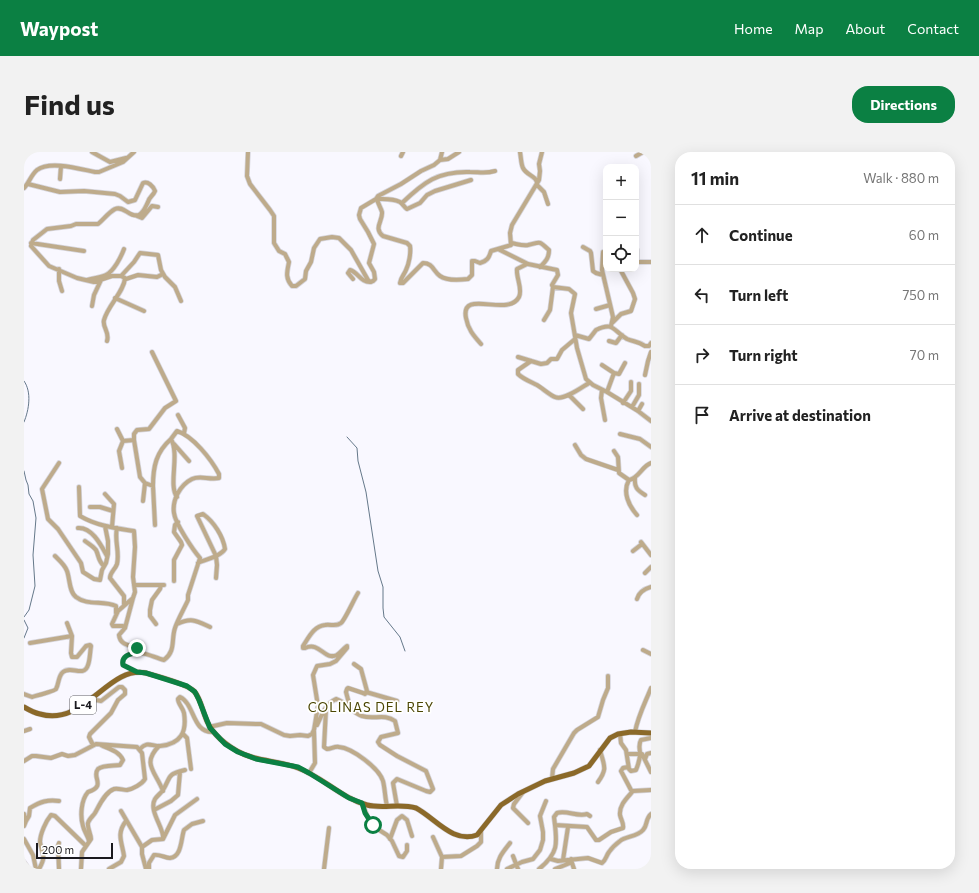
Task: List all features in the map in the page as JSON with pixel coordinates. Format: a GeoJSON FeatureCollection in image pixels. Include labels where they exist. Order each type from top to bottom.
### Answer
{"type":"FeatureCollection","features":[{"type":"Feature","properties":{"kind":"main road","name":"L-4"},"geometry":{"type":"LineString","coordinates":[[24,707],[36,713],[47,716],[59,716],[72,712],[119,678],[137,672]]}},
{"type":"Feature","properties":{"kind":"main road"},"geometry":{"type":"LineString","coordinates":[[137,672],[146,673],[187,686],[195,692],[209,727],[225,744],[238,752],[256,759],[298,767],[349,798],[362,803],[374,806],[409,806],[416,808],[462,838],[472,837],[481,832],[501,805],[524,790],[584,769],[592,762],[610,738],[620,734],[635,732],[651,733]]}},
{"type":"Feature","properties":{"kind":"street"},"geometry":{"type":"LineString","coordinates":[[92,152],[110,162],[128,157]]}},
{"type":"Feature","properties":{"kind":"street"},"geometry":{"type":"LineString","coordinates":[[24,188],[35,171],[38,169],[50,166],[61,166],[99,172],[123,162],[134,152]]}},
{"type":"Feature","properties":{"kind":"street"},"geometry":{"type":"LineString","coordinates":[[248,152],[247,176],[250,184],[274,216],[274,243],[279,251],[285,254],[289,262],[286,274],[292,286],[296,286],[305,279],[306,271],[311,262],[314,248],[320,239],[332,237],[339,238],[351,250],[368,280],[373,281]]}},
{"type":"Feature","properties":{"kind":"street"},"geometry":{"type":"LineString","coordinates":[[440,160],[442,152]]}},
{"type":"Feature","properties":{"kind":"street"},"geometry":{"type":"LineString","coordinates":[[373,281],[375,279],[374,272],[369,263],[374,244],[360,219],[359,214],[361,208],[410,177],[434,165],[440,160],[448,159],[459,152]]}},
{"type":"Feature","properties":{"kind":"street"},"geometry":{"type":"LineString","coordinates":[[520,152],[522,167],[526,172],[536,178],[538,182]]}},
{"type":"Feature","properties":{"kind":"street"},"geometry":{"type":"LineString","coordinates":[[542,152],[539,164],[540,171],[537,186],[544,192],[548,204]]}},
{"type":"Feature","properties":{"kind":"street"},"geometry":{"type":"LineString","coordinates":[[636,156],[643,152]]}},
{"type":"Feature","properties":{"kind":"street"},"geometry":{"type":"LineString","coordinates":[[60,180],[61,166]]}},
{"type":"Feature","properties":{"kind":"street"},"geometry":{"type":"LineString","coordinates":[[402,203],[420,186],[442,174],[469,172],[489,173],[495,171]]}},
{"type":"Feature","properties":{"kind":"street"},"geometry":{"type":"LineString","coordinates":[[377,199],[386,198],[402,203],[407,209],[420,204],[427,195],[435,191],[471,180]]}},
{"type":"Feature","properties":{"kind":"street"},"geometry":{"type":"LineString","coordinates":[[377,199],[382,213],[378,224],[378,231],[380,234],[407,243],[410,246],[408,266],[406,272],[401,278],[400,283],[402,284],[413,275],[423,263],[428,263],[432,266],[440,276],[446,278],[468,279],[472,275],[472,261],[480,263],[485,262],[491,251],[508,247],[511,243],[510,233],[512,225],[538,182]]}},
{"type":"Feature","properties":{"kind":"street"},"geometry":{"type":"LineString","coordinates":[[28,184],[60,192],[84,191],[115,194],[130,202],[135,200],[143,183],[147,183],[154,188],[154,193],[148,201],[145,209],[137,216]]}},
{"type":"Feature","properties":{"kind":"street"},"geometry":{"type":"LineString","coordinates":[[31,243],[47,229],[76,224],[98,224],[105,216],[118,208],[121,208],[132,216],[142,218],[152,206],[158,206]]}},
{"type":"Feature","properties":{"kind":"street"},"geometry":{"type":"LineString","coordinates":[[511,243],[523,245],[529,245],[535,242],[542,243],[549,250],[549,256],[540,267]]}},
{"type":"Feature","properties":{"kind":"street"},"geometry":{"type":"LineString","coordinates":[[31,243],[84,251]]}},
{"type":"Feature","properties":{"kind":"street"},"geometry":{"type":"LineString","coordinates":[[31,243],[31,246],[43,261],[52,268],[58,269],[77,278],[101,280],[107,277],[124,276],[126,280]]}},
{"type":"Feature","properties":{"kind":"street"},"geometry":{"type":"LineString","coordinates":[[583,247],[591,253],[594,271],[604,275]]}},
{"type":"Feature","properties":{"kind":"street"},"geometry":{"type":"LineString","coordinates":[[94,280],[111,272],[124,249]]}},
{"type":"Feature","properties":{"kind":"street"},"geometry":{"type":"LineString","coordinates":[[498,249],[528,264],[557,270],[558,275],[552,284],[553,287],[550,310],[544,320]]}},
{"type":"Feature","properties":{"kind":"street"},"geometry":{"type":"LineString","coordinates":[[603,252],[603,270]]}},
{"type":"Feature","properties":{"kind":"street"},"geometry":{"type":"LineString","coordinates":[[121,276],[140,253],[158,255],[159,265],[163,274],[175,287],[181,301]]}},
{"type":"Feature","properties":{"kind":"street"},"geometry":{"type":"LineString","coordinates":[[639,262],[651,262]]}},
{"type":"Feature","properties":{"kind":"street"},"geometry":{"type":"LineString","coordinates":[[481,344],[468,329],[465,314],[466,309],[470,304],[475,303],[496,306],[514,303],[519,297],[520,292],[517,269],[528,264]]}},
{"type":"Feature","properties":{"kind":"street"},"geometry":{"type":"LineString","coordinates":[[58,269],[62,291]]}},
{"type":"Feature","properties":{"kind":"street"},"geometry":{"type":"LineString","coordinates":[[352,279],[348,273],[350,270],[365,282],[370,283],[373,281]]}},
{"type":"Feature","properties":{"kind":"street"},"geometry":{"type":"LineString","coordinates":[[603,272],[613,317],[612,324]]}},
{"type":"Feature","properties":{"kind":"street"},"geometry":{"type":"LineString","coordinates":[[575,337],[588,339],[596,330],[612,324],[621,314],[631,311],[635,302],[633,294],[622,272]]}},
{"type":"Feature","properties":{"kind":"street"},"geometry":{"type":"LineString","coordinates":[[107,341],[108,334],[104,320],[126,280],[138,275],[157,277],[163,274]]}},
{"type":"Feature","properties":{"kind":"street"},"geometry":{"type":"LineString","coordinates":[[92,306],[94,295],[101,280]]}},
{"type":"Feature","properties":{"kind":"street"},"geometry":{"type":"LineString","coordinates":[[553,287],[569,288],[575,294],[572,313],[575,337],[584,376],[589,383],[632,407],[651,421]]}},
{"type":"Feature","properties":{"kind":"street"},"geometry":{"type":"LineString","coordinates":[[115,298],[144,311]]}},
{"type":"Feature","properties":{"kind":"street"},"geometry":{"type":"LineString","coordinates":[[596,308],[610,305]]}},
{"type":"Feature","properties":{"kind":"street"},"geometry":{"type":"LineString","coordinates":[[612,324],[622,335],[627,338],[640,342],[645,346],[649,346],[651,343]]}},
{"type":"Feature","properties":{"kind":"street"},"geometry":{"type":"LineString","coordinates":[[609,341],[616,343],[622,335]]}},
{"type":"Feature","properties":{"kind":"street"},"geometry":{"type":"LineString","coordinates":[[518,357],[545,364],[551,359],[557,359],[564,348],[575,337]]}},
{"type":"Feature","properties":{"kind":"street"},"geometry":{"type":"LineString","coordinates":[[152,352],[176,401],[165,408],[150,429],[137,430],[134,434],[140,477],[145,483],[153,486]]}},
{"type":"Feature","properties":{"kind":"street"},"geometry":{"type":"LineString","coordinates":[[645,375],[651,352]]}},
{"type":"Feature","properties":{"kind":"street"},"geometry":{"type":"LineString","coordinates":[[530,361],[518,370],[518,374],[555,397],[559,398],[570,394],[589,383]]}},
{"type":"Feature","properties":{"kind":"street"},"geometry":{"type":"LineString","coordinates":[[602,365],[614,373],[621,373],[625,364]]}},
{"type":"Feature","properties":{"kind":"street"},"geometry":{"type":"LineString","coordinates":[[606,392],[614,373]]}},
{"type":"Feature","properties":{"kind":"street"},"geometry":{"type":"LineString","coordinates":[[623,403],[631,391],[631,382]]}},
{"type":"Feature","properties":{"kind":"street"},"geometry":{"type":"LineString","coordinates":[[632,407],[639,395],[639,384]]}},
{"type":"Feature","properties":{"kind":"street"},"geometry":{"type":"LineString","coordinates":[[602,390],[605,420]]}},
{"type":"Feature","properties":{"kind":"street"},"geometry":{"type":"LineString","coordinates":[[570,394],[583,409]]}},
{"type":"Feature","properties":{"kind":"street"},"geometry":{"type":"LineString","coordinates":[[638,411],[642,404]]}},
{"type":"Feature","properties":{"kind":"street"},"geometry":{"type":"LineString","coordinates":[[178,415],[185,428],[184,433]]}},
{"type":"Feature","properties":{"kind":"street"},"geometry":{"type":"LineString","coordinates":[[117,429],[122,441],[119,451],[122,468]]}},
{"type":"Feature","properties":{"kind":"street"},"geometry":{"type":"LineString","coordinates":[[137,672],[123,665],[122,661],[124,657],[139,652],[164,660],[172,651],[173,634],[188,600],[188,595],[200,558],[191,547],[174,514],[174,502],[182,488],[192,479],[201,477],[212,479],[218,478],[220,474],[200,447],[184,433],[177,430],[171,439],[166,442],[154,463],[153,486],[155,525]]}},
{"type":"Feature","properties":{"kind":"street"},"geometry":{"type":"LineString","coordinates":[[620,434],[640,439],[651,447]]}},
{"type":"Feature","properties":{"kind":"street"},"geometry":{"type":"LineString","coordinates":[[171,439],[189,461]]}},
{"type":"Feature","properties":{"kind":"street"},"geometry":{"type":"LineString","coordinates":[[122,441],[134,440]]}},
{"type":"Feature","properties":{"kind":"street"},"geometry":{"type":"LineString","coordinates":[[174,444],[174,493],[177,497]]}},
{"type":"Feature","properties":{"kind":"street"},"geometry":{"type":"LineString","coordinates":[[575,445],[581,455],[586,459],[618,470]]}},
{"type":"Feature","properties":{"kind":"street"},"geometry":{"type":"LineString","coordinates":[[614,451],[618,457],[618,470],[621,475],[629,480]]}},
{"type":"Feature","properties":{"kind":"street"},"geometry":{"type":"LineString","coordinates":[[59,463],[42,489],[48,519],[58,529],[81,563],[83,572],[94,579],[100,580],[102,570],[108,556],[108,541],[105,526]]}},
{"type":"Feature","properties":{"kind":"street"},"geometry":{"type":"LineString","coordinates":[[645,494],[634,485],[635,478],[643,468],[651,463]]}},
{"type":"Feature","properties":{"kind":"street"},"geometry":{"type":"LineString","coordinates":[[629,480],[635,478]]}},
{"type":"Feature","properties":{"kind":"street"},"geometry":{"type":"LineString","coordinates":[[629,480],[627,484],[626,499],[637,515]]}},
{"type":"Feature","properties":{"kind":"street"},"geometry":{"type":"LineString","coordinates":[[143,501],[145,483]]}},
{"type":"Feature","properties":{"kind":"street"},"geometry":{"type":"LineString","coordinates":[[79,487],[80,516],[95,524],[134,531],[135,592],[125,628],[119,635],[119,638],[121,642],[137,648],[139,652]]}},
{"type":"Feature","properties":{"kind":"street"},"geometry":{"type":"LineString","coordinates":[[105,494],[114,504],[114,528],[118,547],[116,567],[110,578],[124,596],[124,604]]}},
{"type":"Feature","properties":{"kind":"street"},"geometry":{"type":"LineString","coordinates":[[90,507],[100,507],[113,511]]}},
{"type":"Feature","properties":{"kind":"street"},"geometry":{"type":"LineString","coordinates":[[198,563],[216,556],[224,552],[225,549],[223,541],[214,526],[208,518],[202,514],[197,516],[216,556],[216,578]]}},
{"type":"Feature","properties":{"kind":"street"},"geometry":{"type":"LineString","coordinates":[[174,581],[174,560],[182,545],[174,532],[175,525],[178,522]]}},
{"type":"Feature","properties":{"kind":"street"},"geometry":{"type":"LineString","coordinates":[[78,528],[83,528],[91,532],[108,556]]}},
{"type":"Feature","properties":{"kind":"street"},"geometry":{"type":"LineString","coordinates":[[85,541],[94,548],[99,562],[104,566]]}},
{"type":"Feature","properties":{"kind":"street"},"geometry":{"type":"LineString","coordinates":[[633,551],[641,543],[651,555]]}},
{"type":"Feature","properties":{"kind":"street"},"geometry":{"type":"LineString","coordinates":[[55,556],[61,561],[67,571],[72,592],[75,597],[86,602],[109,602],[116,606],[116,615]]}},
{"type":"Feature","properties":{"kind":"street"},"geometry":{"type":"LineString","coordinates":[[645,573],[651,567]]}},
{"type":"Feature","properties":{"kind":"street"},"geometry":{"type":"LineString","coordinates":[[134,585],[162,585],[152,600],[150,610],[150,616],[156,624]]}},
{"type":"Feature","properties":{"kind":"street"},"geometry":{"type":"LineString","coordinates":[[637,599],[638,594],[651,587]]}},
{"type":"Feature","properties":{"kind":"street"},"geometry":{"type":"LineString","coordinates":[[309,773],[315,763],[314,730],[318,706],[313,675],[314,670],[317,666],[330,664],[336,661],[347,648],[346,646],[337,655],[332,656],[327,655],[316,647],[309,646],[303,648],[313,631],[319,626],[326,624],[335,626],[340,624],[358,593]]}},
{"type":"Feature","properties":{"kind":"street"},"geometry":{"type":"LineString","coordinates":[[125,628],[123,626],[113,626],[112,624],[116,615],[124,604],[133,598]]}},
{"type":"Feature","properties":{"kind":"street"},"geometry":{"type":"LineString","coordinates":[[177,624],[186,620],[193,620],[210,627]]}},
{"type":"Feature","properties":{"kind":"street"},"geometry":{"type":"LineString","coordinates":[[24,694],[37,696],[42,692],[53,691],[56,689],[63,672],[67,670],[82,672],[88,666],[92,646],[86,646],[77,657],[72,657],[72,636],[67,623]]}},
{"type":"Feature","properties":{"kind":"street"},"geometry":{"type":"LineString","coordinates":[[30,643],[72,636]]}},
{"type":"Feature","properties":{"kind":"street"},"geometry":{"type":"LineString","coordinates":[[643,650],[651,654]]}},
{"type":"Feature","properties":{"kind":"street"},"geometry":{"type":"LineString","coordinates":[[354,664],[361,669],[366,692]]}},
{"type":"Feature","properties":{"kind":"street"},"geometry":{"type":"LineString","coordinates":[[552,779],[553,769],[574,733],[598,718],[608,688],[608,676]]}},
{"type":"Feature","properties":{"kind":"street"},"geometry":{"type":"LineString","coordinates":[[93,697],[96,700],[102,700],[119,687],[122,687],[125,690],[125,694],[118,700],[111,713],[90,734],[89,737],[93,745]]}},
{"type":"Feature","properties":{"kind":"street"},"geometry":{"type":"LineString","coordinates":[[350,708],[346,692],[346,689],[348,688],[363,694],[366,692],[397,701]]}},
{"type":"Feature","properties":{"kind":"street"},"geometry":{"type":"LineString","coordinates":[[635,732],[638,717],[643,710],[651,688]]}},
{"type":"Feature","properties":{"kind":"street"},"geometry":{"type":"LineString","coordinates":[[163,791],[159,780],[151,767],[150,756],[159,746],[177,740],[183,734],[184,711],[178,702],[180,697],[186,701],[201,728],[208,732],[213,732]]}},
{"type":"Feature","properties":{"kind":"street"},"geometry":{"type":"LineString","coordinates":[[209,727],[227,723],[261,724],[284,735],[308,736],[312,734],[331,701],[336,699],[362,716],[388,717],[395,721],[398,733],[381,737],[378,742],[380,745],[397,756],[422,768],[429,774],[433,789],[430,792],[400,779],[394,780],[393,787],[397,806]]}},
{"type":"Feature","properties":{"kind":"street"},"geometry":{"type":"LineString","coordinates":[[326,708],[324,748],[330,750],[337,746],[341,747],[363,758],[380,776],[387,806]]}},
{"type":"Feature","properties":{"kind":"street"},"geometry":{"type":"LineString","coordinates":[[24,731],[30,729]]}},
{"type":"Feature","properties":{"kind":"street"},"geometry":{"type":"LineString","coordinates":[[183,734],[186,738],[191,769]]}},
{"type":"Feature","properties":{"kind":"street"},"geometry":{"type":"LineString","coordinates":[[620,734],[621,743],[627,754],[628,767],[631,771],[636,770],[641,740],[651,738]]}},
{"type":"Feature","properties":{"kind":"street"},"geometry":{"type":"LineString","coordinates":[[89,842],[83,827],[81,816],[84,800],[88,792],[97,788],[98,780],[96,772],[98,769],[102,767],[120,765],[123,760],[117,752],[98,743]]}},
{"type":"Feature","properties":{"kind":"street"},"geometry":{"type":"LineString","coordinates":[[24,761],[32,756],[51,758],[62,754],[68,756],[75,755],[98,743],[137,747],[140,749],[142,753],[145,779],[134,788],[128,790],[115,788],[102,800],[88,823],[91,839],[82,852],[81,869]]}},
{"type":"Feature","properties":{"kind":"street"},"geometry":{"type":"LineString","coordinates":[[140,749],[149,743],[159,746]]}},
{"type":"Feature","properties":{"kind":"street"},"geometry":{"type":"LineString","coordinates":[[598,782],[604,774],[605,768],[600,750]]}},
{"type":"Feature","properties":{"kind":"street"},"geometry":{"type":"LineString","coordinates":[[645,759],[647,754],[651,752]]}},
{"type":"Feature","properties":{"kind":"street"},"geometry":{"type":"LineString","coordinates":[[627,754],[640,753]]}},
{"type":"Feature","properties":{"kind":"street"},"geometry":{"type":"LineString","coordinates":[[640,753],[645,759],[651,772]]}},
{"type":"Feature","properties":{"kind":"street"},"geometry":{"type":"LineString","coordinates":[[628,767],[622,769],[621,773],[633,791]]}},
{"type":"Feature","properties":{"kind":"street"},"geometry":{"type":"LineString","coordinates":[[163,839],[164,835],[154,810],[155,798],[163,791],[169,776],[185,770]]}},
{"type":"Feature","properties":{"kind":"street"},"geometry":{"type":"LineString","coordinates":[[154,810],[171,801],[178,795],[180,772]]}},
{"type":"Feature","properties":{"kind":"street"},"geometry":{"type":"LineString","coordinates":[[524,790],[513,808],[528,823]]}},
{"type":"Feature","properties":{"kind":"street"},"geometry":{"type":"LineString","coordinates":[[555,825],[586,827],[596,840],[599,840],[611,832],[621,830],[624,826],[620,817],[621,806],[633,791],[651,790]]}},
{"type":"Feature","properties":{"kind":"street"},"geometry":{"type":"LineString","coordinates":[[24,826],[29,816],[30,808],[50,799],[59,800]]}},
{"type":"Feature","properties":{"kind":"street"},"geometry":{"type":"LineString","coordinates":[[163,839],[175,815],[197,799]]}},
{"type":"Feature","properties":{"kind":"street"},"geometry":{"type":"LineString","coordinates":[[507,869],[533,859],[541,847],[543,832],[540,816],[546,801]]}},
{"type":"Feature","properties":{"kind":"street"},"geometry":{"type":"LineString","coordinates":[[362,803],[368,818],[376,828],[387,835],[401,858],[405,855],[408,845]]}},
{"type":"Feature","properties":{"kind":"street"},"geometry":{"type":"LineString","coordinates":[[121,811],[142,847],[142,854],[148,869]]}},
{"type":"Feature","properties":{"kind":"street"},"geometry":{"type":"LineString","coordinates":[[539,869],[551,859],[556,846],[554,817],[558,812],[570,812],[580,815],[587,814],[590,816]]}},
{"type":"Feature","properties":{"kind":"street"},"geometry":{"type":"LineString","coordinates":[[24,814],[26,821]]}},
{"type":"Feature","properties":{"kind":"street"},"geometry":{"type":"LineString","coordinates":[[551,859],[563,860],[588,858],[602,863],[609,852],[620,840],[640,833],[646,826],[647,818],[651,814]]}},
{"type":"Feature","properties":{"kind":"street"},"geometry":{"type":"LineString","coordinates":[[39,869],[44,857],[40,841],[41,836],[50,815],[55,816],[86,846]]}},
{"type":"Feature","properties":{"kind":"street"},"geometry":{"type":"LineString","coordinates":[[390,839],[397,820],[402,816],[408,820],[412,836]]}},
{"type":"Feature","properties":{"kind":"street"},"geometry":{"type":"LineString","coordinates":[[109,869],[121,862],[124,856],[119,839],[126,821]]}},
{"type":"Feature","properties":{"kind":"street"},"geometry":{"type":"LineString","coordinates":[[148,869],[149,863],[154,855],[158,854],[170,858],[174,856],[180,848],[184,830],[192,824],[203,821]]}},
{"type":"Feature","properties":{"kind":"street"},"geometry":{"type":"LineString","coordinates":[[646,826],[651,827]]}},
{"type":"Feature","properties":{"kind":"street"},"geometry":{"type":"LineString","coordinates":[[563,860],[568,827]]}},
{"type":"Feature","properties":{"kind":"street"},"geometry":{"type":"LineString","coordinates":[[324,869],[329,828]]}},
{"type":"Feature","properties":{"kind":"street"},"geometry":{"type":"LineString","coordinates":[[442,857],[461,856],[477,846],[481,842],[481,832]]}},
{"type":"Feature","properties":{"kind":"street"},"geometry":{"type":"LineString","coordinates":[[433,837],[442,857],[441,869]]}},
{"type":"Feature","properties":{"kind":"street"},"geometry":{"type":"LineString","coordinates":[[24,838],[33,855],[36,869]]}},
{"type":"Feature","properties":{"kind":"street"},"geometry":{"type":"LineString","coordinates":[[142,847],[152,840],[163,839]]}},
{"type":"Feature","properties":{"kind":"street"},"geometry":{"type":"LineString","coordinates":[[59,843],[59,869]]}},
{"type":"Feature","properties":{"kind":"street"},"geometry":{"type":"LineString","coordinates":[[497,869],[501,855],[510,843]]}},
{"type":"Feature","properties":{"kind":"street"},"geometry":{"type":"LineString","coordinates":[[513,856],[518,869]]}},
{"type":"Feature","properties":{"kind":"street"},"geometry":{"type":"LineString","coordinates":[[555,869],[570,863],[571,859]]}},
{"type":"Feature","properties":{"kind":"street"},"geometry":{"type":"LineString","coordinates":[[571,859],[574,869]]}},
{"type":"Feature","properties":{"kind":"street"},"geometry":{"type":"LineString","coordinates":[[24,862],[29,869]]}},
{"type":"Feature","properties":{"kind":"street"},"geometry":{"type":"LineString","coordinates":[[546,864],[550,869]]}},
{"type":"Feature","properties":{"kind":"waterway"},"geometry":{"type":"LineString","coordinates":[[24,381],[27,385],[29,396],[24,422]]}},
{"type":"Feature","properties":{"kind":"waterway"},"geometry":{"type":"LineString","coordinates":[[347,437],[357,448],[358,461],[366,492],[378,571],[383,587],[384,617],[400,637],[405,651]]}},
{"type":"Feature","properties":{"kind":"waterway"},"geometry":{"type":"LineString","coordinates":[[24,471],[29,494],[33,501],[36,518],[33,555],[35,586],[29,610],[24,617]]}},
{"type":"Feature","properties":{"kind":"waterway"},"geometry":{"type":"LineString","coordinates":[[24,620],[28,628],[24,638]]}},
{"type":"Feature","properties":{"kind":"district","name":"COLINAS DEL REY"},"geometry":{"type":"Point","coordinates":[371,707]}},
{"type":"Feature","properties":{"kind":"route"},"geometry":{"type":"LineString","coordinates":[[137,648],[139,652],[124,657],[122,661],[123,665],[137,672],[146,673],[187,686],[195,692],[210,728],[225,744],[238,752],[256,759],[298,767],[309,773],[349,798],[362,803],[365,813],[373,825]]}}]}
